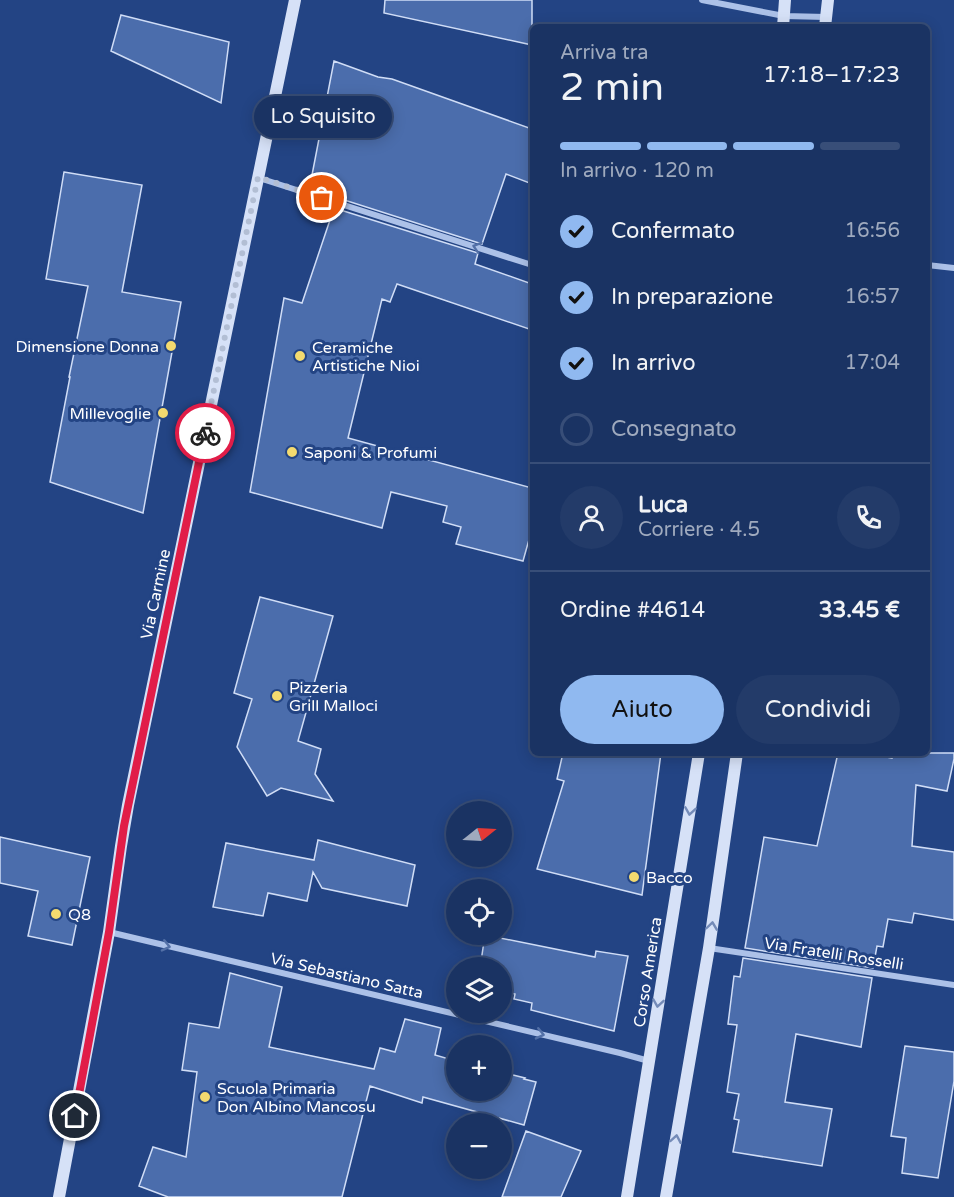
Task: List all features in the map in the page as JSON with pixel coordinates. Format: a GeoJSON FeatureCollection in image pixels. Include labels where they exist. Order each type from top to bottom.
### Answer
{"type":"FeatureCollection","features":[{"type":"Feature","properties":{"kind":"main road","name":"Via Carmine"},"geometry":{"type":"LineString","coordinates":[[59,1197],[109,932],[128,805],[295,0]]}},
{"type":"Feature","properties":{"kind":"main road"},"geometry":{"type":"LineString","coordinates":[[783,21],[785,0]]}},
{"type":"Feature","properties":{"kind":"main road"},"geometry":{"type":"LineString","coordinates":[[826,22],[828,0]]}},
{"type":"Feature","properties":{"kind":"main road","name":"Corso America"},"geometry":{"type":"LineString","coordinates":[[627,1197],[699,756]]}},
{"type":"Feature","properties":{"kind":"main road"},"geometry":{"type":"LineString","coordinates":[[666,1197],[710,948],[737,756]]}},
{"type":"Feature","properties":{"kind":"street"},"geometry":{"type":"LineString","coordinates":[[702,0],[783,21],[826,22]]}},
{"type":"Feature","properties":{"kind":"street"},"geometry":{"type":"LineString","coordinates":[[258,177],[530,264]]}},
{"type":"Feature","properties":{"kind":"street"},"geometry":{"type":"LineString","coordinates":[[930,265],[954,268]]}},
{"type":"Feature","properties":{"kind":"street","name":"Via Sebastiano Satta"},"geometry":{"type":"LineString","coordinates":[[109,932],[649,1061]]}},
{"type":"Feature","properties":{"kind":"street","name":"Via Fratelli Rosselli"},"geometry":{"type":"LineString","coordinates":[[710,948],[954,986]]}},
{"type":"Feature","properties":{"kind":"building"},"geometry":{"type":"Polygon","coordinates":[[[385,0],[532,0],[530,45],[384,13],[385,0]]]}},
{"type":"Feature","properties":{"kind":"building"},"geometry":{"type":"Polygon","coordinates":[[[121,15],[229,42],[221,103],[111,51],[121,15]]]}},
{"type":"Feature","properties":{"kind":"building"},"geometry":{"type":"Polygon","coordinates":[[[334,61],[378,77],[392,79],[530,128],[530,183],[506,174],[482,244],[338,198],[342,184],[312,175],[334,61]]]}},
{"type":"Feature","properties":{"kind":"building"},"geometry":{"type":"Polygon","coordinates":[[[64,172],[142,185],[122,292],[181,302],[143,513],[50,482],[88,286],[46,279],[64,172]]]}},
{"type":"Feature","properties":{"kind":"building"},"geometry":{"type":"Polygon","coordinates":[[[334,208],[478,253],[475,264],[530,283],[530,329],[397,284],[390,302],[382,299],[348,438],[530,487],[530,536],[523,561],[456,544],[461,527],[443,522],[447,506],[391,492],[382,528],[250,492],[284,298],[302,303],[334,208]]]}},
{"type":"Feature","properties":{"kind":"building","name":"Pizzeria Grill Malloci"},"geometry":{"type":"Polygon","coordinates":[[[260,597],[333,616],[298,741],[321,749],[315,774],[333,801],[281,788],[267,796],[237,747],[252,699],[234,693],[260,597]]]}},
{"type":"Feature","properties":{"kind":"building"},"geometry":{"type":"Polygon","coordinates":[[[930,753],[954,753],[947,791],[916,785],[912,846],[954,852],[954,920],[914,913],[912,923],[888,919],[883,947],[877,946],[873,968],[745,948],[764,837],[817,846],[837,756],[892,758],[892,756],[930,756],[930,753]]]}},
{"type":"Feature","properties":{"kind":"building"},"geometry":{"type":"Polygon","coordinates":[[[562,756],[661,756],[642,895],[537,869],[564,781],[557,779],[562,756]]]}},
{"type":"Feature","properties":{"kind":"building","name":"Q8"},"geometry":{"type":"Polygon","coordinates":[[[0,837],[90,857],[72,945],[28,936],[38,891],[0,883],[0,837]]]}},
{"type":"Feature","properties":{"kind":"building"},"geometry":{"type":"Polygon","coordinates":[[[318,840],[415,865],[407,906],[322,888],[313,872],[307,901],[268,893],[263,916],[213,907],[226,843],[314,860],[318,840]]]}},
{"type":"Feature","properties":{"kind":"building"},"geometry":{"type":"Polygon","coordinates":[[[512,940],[595,957],[596,951],[628,956],[614,1031],[531,1010],[532,1003],[514,999],[512,957],[482,957],[483,945],[512,945],[512,940]]]}},
{"type":"Feature","properties":{"kind":"building"},"geometry":{"type":"Polygon","coordinates":[[[743,958],[872,978],[861,1047],[796,1034],[785,1102],[832,1109],[822,1166],[733,1152],[739,1120],[734,1119],[739,1094],[727,1092],[737,1025],[728,1024],[734,976],[740,977],[743,958]]]}},
{"type":"Feature","properties":{"kind":"building"},"geometry":{"type":"Polygon","coordinates":[[[230,973],[282,987],[269,1047],[374,1069],[380,1048],[395,1052],[405,1019],[441,1028],[435,1055],[446,1058],[446,1101],[512,1101],[512,1075],[536,1082],[524,1125],[512,1122],[512,1113],[481,1113],[423,1097],[422,1103],[370,1086],[342,1197],[168,1197],[139,1186],[153,1147],[186,1157],[197,1072],[182,1070],[189,1023],[219,1028],[230,973]]]}},
{"type":"Feature","properties":{"kind":"building"},"geometry":{"type":"Polygon","coordinates":[[[905,1046],[954,1052],[954,1081],[938,1178],[902,1173],[906,1138],[891,1136],[905,1046]]]}},
{"type":"Feature","properties":{"kind":"building"},"geometry":{"type":"Polygon","coordinates":[[[526,1131],[581,1151],[561,1197],[502,1197],[509,1179],[512,1179],[512,1170],[526,1131]]]}},
{"type":"Feature","properties":{"kind":"way so far"},"geometry":{"type":"LineString","coordinates":[[205,433],[258,177],[322,198]]}},
{"type":"Feature","properties":{"kind":"place","name":"Lo Squisito"},"geometry":{"type":"Point","coordinates":[322,198]}},
{"type":"Feature","properties":{"kind":"place","name":"Dimensione Donna"},"geometry":{"type":"Point","coordinates":[171,346]}},
{"type":"Feature","properties":{"kind":"place","name":"Ceramiche Artistiche Nioi"},"geometry":{"type":"Point","coordinates":[300,356]}},
{"type":"Feature","properties":{"kind":"place","name":"Millevoglie"},"geometry":{"type":"Point","coordinates":[163,413]}},
{"type":"Feature","properties":{"kind":"place","name":"Saponi & Profumi"},"geometry":{"type":"Point","coordinates":[292,452]}},
{"type":"Feature","properties":{"kind":"place","name":"Pizzeria Grill Malloci"},"geometry":{"type":"Point","coordinates":[277,696]}},
{"type":"Feature","properties":{"kind":"place","name":"Bacco"},"geometry":{"type":"Point","coordinates":[634,877]}},
{"type":"Feature","properties":{"kind":"place","name":"Q8"},"geometry":{"type":"Point","coordinates":[56,914]}},
{"type":"Feature","properties":{"kind":"place","name":"Scuola Primaria Don Albino Mancosu"},"geometry":{"type":"Point","coordinates":[205,1097]}},
{"type":"Feature","properties":{"kind":"route"},"geometry":{"type":"LineString","coordinates":[[75,1116],[109,932],[124,826],[205,433]]}}]}
